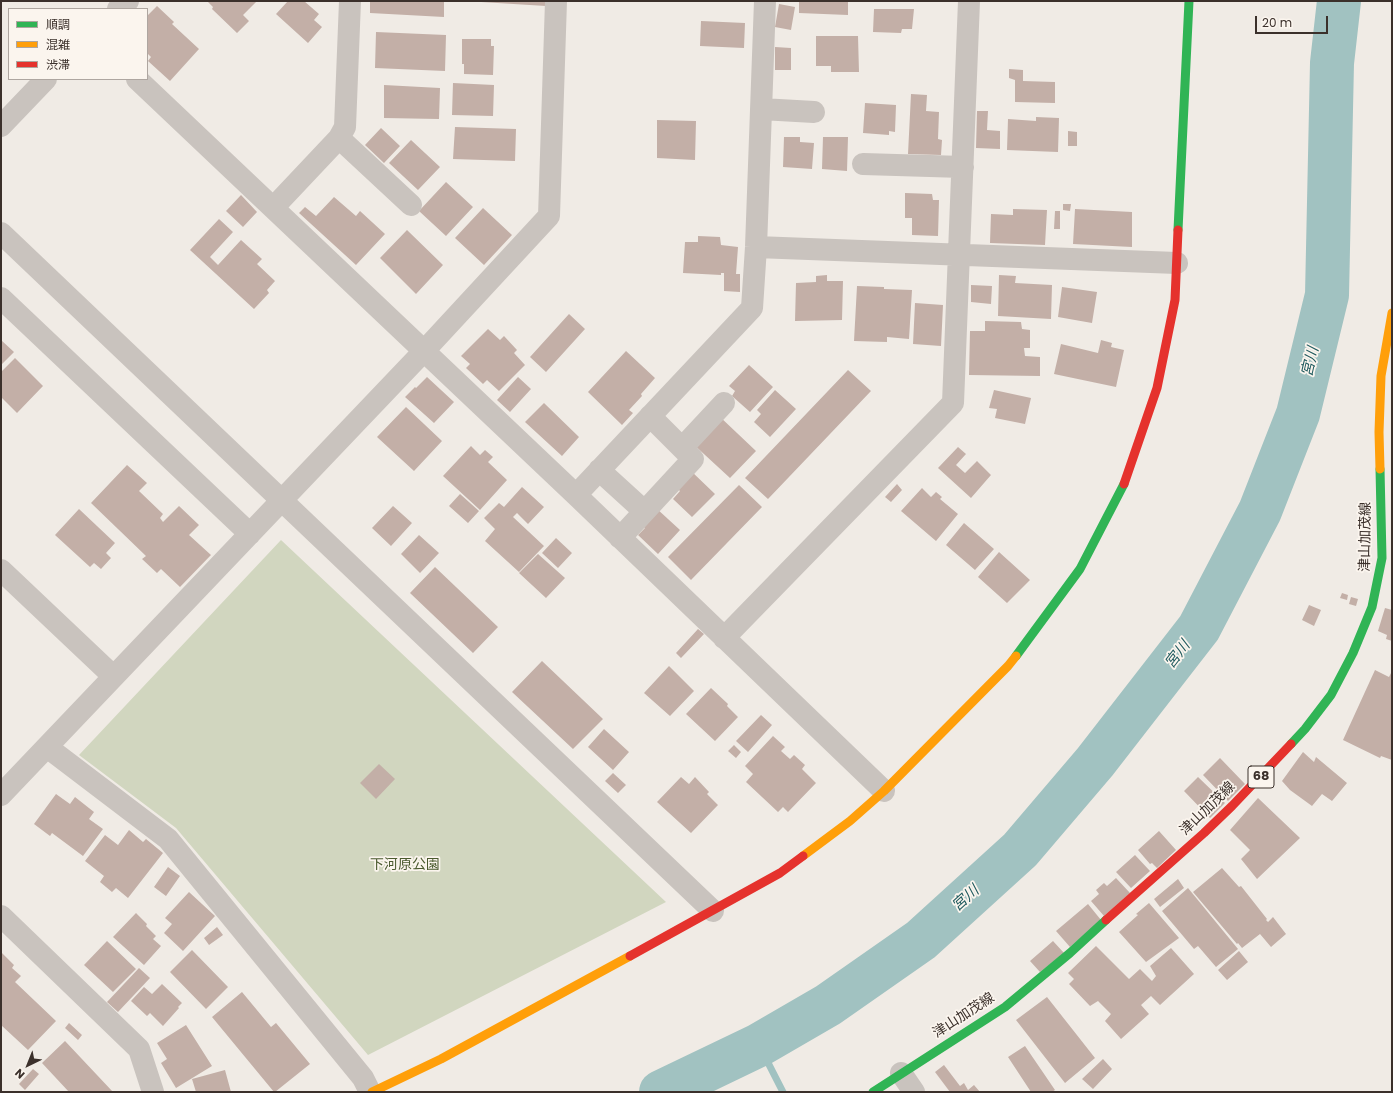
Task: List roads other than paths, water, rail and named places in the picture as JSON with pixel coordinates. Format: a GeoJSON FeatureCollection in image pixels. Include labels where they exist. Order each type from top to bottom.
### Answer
{"type":"FeatureCollection","features":[{"type":"Feature","properties":{"kind":"street"},"geometry":{"type":"LineString","coordinates":[[119,8],[128,1]]}},
{"type":"Feature","properties":{"kind":"street"},"geometry":{"type":"LineString","coordinates":[[273,208],[338,138],[345,127],[350,1]]}},
{"type":"Feature","properties":{"kind":"street"},"geometry":{"type":"LineString","coordinates":[[1,795],[424,351],[549,216],[556,1]]}},
{"type":"Feature","properties":{"kind":"street"},"geometry":{"type":"LineString","coordinates":[[576,495],[752,308],[756,247],[765,1]]}},
{"type":"Feature","properties":{"kind":"street"},"geometry":{"type":"LineString","coordinates":[[724,638],[953,402],[969,1]]}},
{"type":"Feature","properties":{"kind":"street"},"geometry":{"type":"LineString","coordinates":[[47,747],[168,839],[363,1078],[371,1092],[441,1059],[780,873],[850,821],[884,791],[1008,666],[1080,569],[1122,490],[1157,388],[1175,300],[1189,1]]}},
{"type":"Feature","properties":{"kind":"street"},"geometry":{"type":"LineString","coordinates":[[1,126],[45,80]]}},
{"type":"Feature","properties":{"kind":"street"},"geometry":{"type":"LineString","coordinates":[[138,80],[576,495],[884,791]]}},
{"type":"Feature","properties":{"kind":"street"},"geometry":{"type":"LineString","coordinates":[[761,109],[814,112]]}},
{"type":"Feature","properties":{"kind":"street"},"geometry":{"type":"LineString","coordinates":[[338,138],[411,205]]}},
{"type":"Feature","properties":{"kind":"street"},"geometry":{"type":"LineString","coordinates":[[862,164],[963,167]]}},
{"type":"Feature","properties":{"kind":"street"},"geometry":{"type":"LineString","coordinates":[[1,233],[713,911]]}},
{"type":"Feature","properties":{"kind":"street"},"geometry":{"type":"LineString","coordinates":[[756,247],[1177,263]]}},
{"type":"Feature","properties":{"kind":"street"},"geometry":{"type":"LineString","coordinates":[[1,298],[250,534]]}},
{"type":"Feature","properties":{"kind":"street","name":"津山加茂線"},"geometry":{"type":"LineString","coordinates":[[873,1092],[1005,1007],[1076,948],[1232,806],[1305,729],[1331,694],[1353,653],[1372,607],[1380,577],[1382,558],[1379,432],[1381,376],[1392,313]]}},
{"type":"Feature","properties":{"kind":"street"},"geometry":{"type":"LineString","coordinates":[[682,448],[724,403]]}},
{"type":"Feature","properties":{"kind":"street"},"geometry":{"type":"LineString","coordinates":[[620,538],[693,459],[650,416]]}},
{"type":"Feature","properties":{"kind":"street"},"geometry":{"type":"LineString","coordinates":[[599,470],[644,511]]}},
{"type":"Feature","properties":{"kind":"street"},"geometry":{"type":"LineString","coordinates":[[1,570],[113,676]]}},
{"type":"Feature","properties":{"kind":"street"},"geometry":{"type":"LineString","coordinates":[[1,916],[139,1049],[153,1092]]}},
{"type":"Feature","properties":{"kind":"street"},"geometry":{"type":"LineString","coordinates":[[901,1073],[914,1092]]}},
{"type":"Feature","properties":{"kind":"waterway","name":"宮川"},"geometry":{"type":"LineString","coordinates":[[661,1092],[759,1045],[828,1005],[921,940],[1020,850],[1095,762],[1199,628],[1260,511],[1298,414],[1327,295],[1332,63],[1339,1]]}},
{"type":"Feature","properties":{"kind":"waterway"},"geometry":{"type":"LineString","coordinates":[[759,1045],[783,1092]]}},
{"type":"Feature","properties":{"kind":"park label","name":"下河原公園"},"geometry":{"type":"Point","coordinates":[405,865]}}]}
